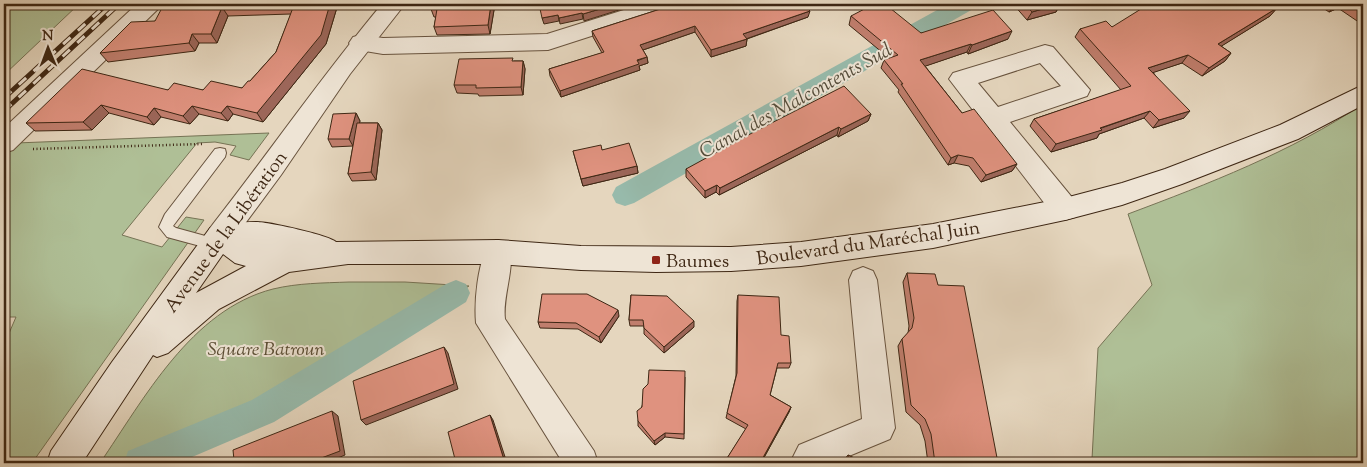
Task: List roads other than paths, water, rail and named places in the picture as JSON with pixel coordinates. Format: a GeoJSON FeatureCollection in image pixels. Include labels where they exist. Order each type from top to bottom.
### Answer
{"type":"FeatureCollection","features":[{"type":"Feature","properties":{"kind":"main road"},"geometry":{"type":"LineString","coordinates":[[4,143],[150,4]]}},
{"type":"Feature","properties":{"kind":"main road","name":"Avenue de la Libération"},"geometry":{"type":"LineString","coordinates":[[64,463],[123,372],[361,43],[394,4]]}},
{"type":"Feature","properties":{"kind":"main road"},"geometry":{"type":"LineString","coordinates":[[361,43],[383,46],[548,42],[667,4]]}},
{"type":"Feature","properties":{"kind":"main road","name":"Boulevard du Maréchal Juin"},"geometry":{"type":"LineString","coordinates":[[218,240],[245,254],[285,260],[348,252],[498,252],[581,258],[656,260],[731,259],[801,254],[933,236],[1065,209],[1122,194],[1227,157],[1289,132],[1363,94]]}},
{"type":"Feature","properties":{"kind":"main road"},"geometry":{"type":"LineString","coordinates":[[994,118],[1065,209]]}},
{"type":"Feature","properties":{"kind":"main road","name":"Boulevard du Maréchal Juin"},"geometry":{"type":"LineString","coordinates":[[218,240],[259,234],[348,252]]}},
{"type":"Feature","properties":{"kind":"main road"},"geometry":{"type":"LineString","coordinates":[[498,252],[489,306],[491,323],[582,463]]}},
{"type":"Feature","properties":{"kind":"main road","name":"Boulevard du Maréchal Juin"},"geometry":{"type":"LineString","coordinates":[[123,372],[209,300],[285,260]]}},
{"type":"Feature","properties":{"kind":"main road"},"geometry":{"type":"LineString","coordinates":[[806,463],[810,456],[879,428],[862,280]]}},
{"type":"Feature","properties":{"kind":"lane"},"geometry":{"type":"LineString","coordinates":[[218,240],[172,233],[166,227],[170,218],[220,153]]}},
{"type":"Feature","properties":{"kind":"waterway","name":"Canal des Malcontents Sud"},"geometry":{"type":"LineString","coordinates":[[625,195],[965,4]]}},
{"type":"Feature","properties":{"kind":"waterway","name":"Canal des Malcontents Sud"},"geometry":{"type":"LineString","coordinates":[[140,463],[263,411],[456,293]]}},
{"type":"Feature","properties":{"kind":"railway"},"geometry":{"type":"LineString","coordinates":[[4,98],[107,4]]}},
{"type":"Feature","properties":{"kind":"railway"},"geometry":{"type":"LineString","coordinates":[[4,111],[119,4]]}},
{"type":"Feature","properties":{"kind":"place","name":"Baumes"},"geometry":{"type":"Point","coordinates":[656,260]}},
{"type":"Feature","properties":{"kind":"park label","name":"Square Batroun"},"geometry":{"type":"Point","coordinates":[266,348]}}]}
